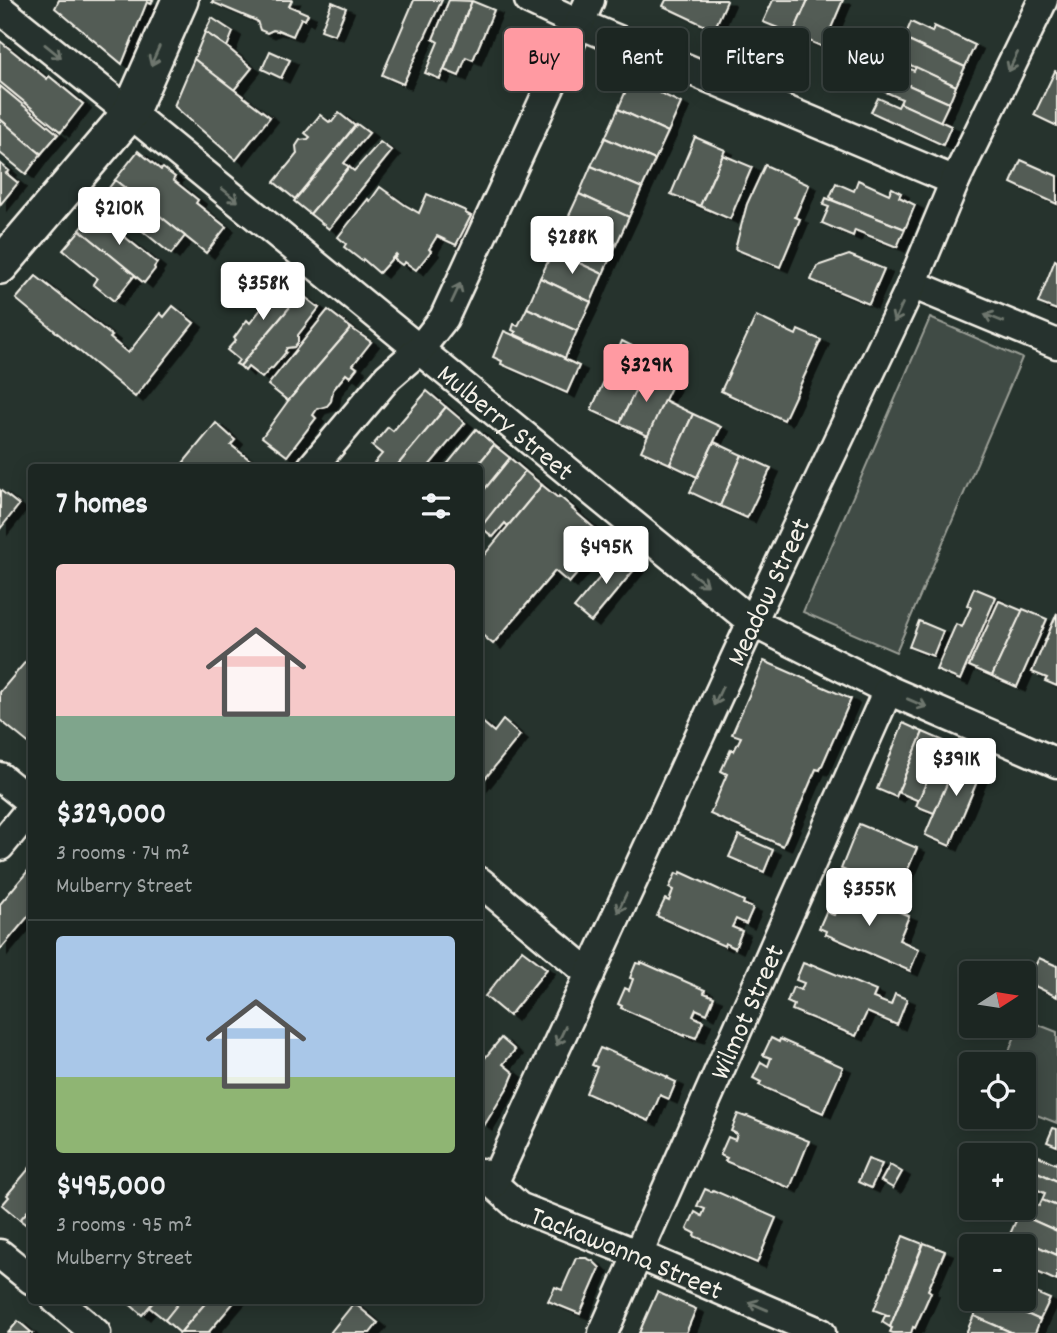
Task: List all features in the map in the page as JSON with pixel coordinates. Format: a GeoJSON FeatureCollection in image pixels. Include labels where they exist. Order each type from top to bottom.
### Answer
{"type":"FeatureCollection","features":[{"type":"Feature","properties":{"kind":"street"},"geometry":{"type":"LineString","coordinates":[[0,266],[130,113],[180,0]]}},
{"type":"Feature","properties":{"kind":"street"},"geometry":{"type":"LineString","coordinates":[[529,0],[585,12],[955,181]]}},
{"type":"Feature","properties":{"kind":"street","name":"Meadow Street"},"geometry":{"type":"LineString","coordinates":[[486,1178],[590,974],[912,284],[955,181],[1043,0]]}},
{"type":"Feature","properties":{"kind":"street","name":"Mulberry Street"},"geometry":{"type":"LineString","coordinates":[[0,9],[752,622],[888,690],[1057,762]]}},
{"type":"Feature","properties":{"kind":"street"},"geometry":{"type":"LineString","coordinates":[[315,464],[388,377],[419,350],[444,318],[585,12]]}},
{"type":"Feature","properties":{"kind":"street"},"geometry":{"type":"LineString","coordinates":[[912,284],[1057,344]]}},
{"type":"Feature","properties":{"kind":"street","name":"Wilmot Street"},"geometry":{"type":"LineString","coordinates":[[603,1333],[888,690]]}},
{"type":"Feature","properties":{"kind":"street"},"geometry":{"type":"LineString","coordinates":[[0,777],[28,802]]}},
{"type":"Feature","properties":{"kind":"street"},"geometry":{"type":"LineString","coordinates":[[0,846],[28,810]]}},
{"type":"Feature","properties":{"kind":"street"},"geometry":{"type":"LineString","coordinates":[[483,885],[590,974]]}},
{"type":"Feature","properties":{"kind":"street","name":"Tackawanna Street"},"geometry":{"type":"LineString","coordinates":[[486,1178],[519,1207],[821,1333]]}},
{"type":"Feature","properties":{"kind":"street"},"geometry":{"type":"LineString","coordinates":[[0,1254],[28,1277]]}},
{"type":"Feature","properties":{"kind":"street"},"geometry":{"type":"LineString","coordinates":[[61,1304],[96,1333]]}},
{"type":"Feature","properties":{"kind":"shaded area"},"geometry":{"type":"Polygon","coordinates":[[[930,318],[1022,358],[896,652],[803,612],[930,318]]]}},
{"type":"Feature","properties":{"kind":"shaded area"},"geometry":{"type":"Polygon","coordinates":[[[1036,1024],[1057,1032],[1057,1123],[1036,1115],[1036,1052],[1009,1052],[1014,1038],[1036,1038],[1036,1024]]]}},
{"type":"Feature","properties":{"kind":"building"},"geometry":{"type":"Polygon","coordinates":[[[59,0],[153,0],[151,4],[147,2],[122,64],[55,8],[59,0]]]}},
{"type":"Feature","properties":{"kind":"building"},"geometry":{"type":"Polygon","coordinates":[[[292,0],[289,6],[308,14],[305,20],[301,18],[293,36],[278,30],[267,33],[260,30],[257,21],[212,2],[292,0]]]}},
{"type":"Feature","properties":{"kind":"building"},"geometry":{"type":"Polygon","coordinates":[[[414,0],[442,0],[403,84],[382,75],[414,0]]]}},
{"type":"Feature","properties":{"kind":"building"},"geometry":{"type":"Polygon","coordinates":[[[449,0],[472,1],[440,79],[425,73],[438,42],[433,39],[449,0]]]}},
{"type":"Feature","properties":{"kind":"building"},"geometry":{"type":"Polygon","coordinates":[[[666,0],[727,1],[715,28],[663,6],[666,0]]]}},
{"type":"Feature","properties":{"kind":"building"},"geometry":{"type":"Polygon","coordinates":[[[773,0],[808,0],[796,28],[778,28],[763,22],[773,0]]]}},
{"type":"Feature","properties":{"kind":"building"},"geometry":{"type":"Polygon","coordinates":[[[808,0],[843,0],[831,28],[823,28],[823,47],[809,41],[809,28],[796,28],[808,0]]]}},
{"type":"Feature","properties":{"kind":"building"},"geometry":{"type":"Polygon","coordinates":[[[472,1],[494,10],[473,60],[466,57],[459,76],[444,70],[472,1]]]}},
{"type":"Feature","properties":{"kind":"building"},"geometry":{"type":"Polygon","coordinates":[[[332,2],[346,8],[335,35],[321,30],[332,2]]]}},
{"type":"Feature","properties":{"kind":"building"},"geometry":{"type":"Polygon","coordinates":[[[212,18],[233,32],[227,47],[205,32],[212,18]]]}},
{"type":"Feature","properties":{"kind":"building"},"geometry":{"type":"Polygon","coordinates":[[[911,22],[932,32],[934,26],[975,45],[965,67],[909,41],[911,22]]]}},
{"type":"Feature","properties":{"kind":"building"},"geometry":{"type":"Polygon","coordinates":[[[205,32],[252,68],[234,90],[194,59],[205,32]]]}},
{"type":"Feature","properties":{"kind":"building"},"geometry":{"type":"Polygon","coordinates":[[[0,41],[83,104],[61,132],[0,82],[0,41]]]}},
{"type":"Feature","properties":{"kind":"building"},"geometry":{"type":"Polygon","coordinates":[[[909,41],[965,67],[956,86],[909,64],[909,41]]]}},
{"type":"Feature","properties":{"kind":"building"},"geometry":{"type":"Polygon","coordinates":[[[270,51],[290,60],[281,78],[262,69],[270,51]]]}},
{"type":"Feature","properties":{"kind":"building"},"geometry":{"type":"Polygon","coordinates":[[[194,59],[270,117],[236,160],[174,106],[194,59]]]}},
{"type":"Feature","properties":{"kind":"building"},"geometry":{"type":"Polygon","coordinates":[[[916,67],[956,86],[949,103],[909,85],[909,69],[914,71],[916,67]]]}},
{"type":"Feature","properties":{"kind":"building"},"geometry":{"type":"Polygon","coordinates":[[[1055,71],[1057,72],[1057,126],[1034,115],[1055,71]]]}},
{"type":"Feature","properties":{"kind":"building"},"geometry":{"type":"Polygon","coordinates":[[[909,85],[949,103],[940,122],[900,103],[902,99],[883,91],[909,91],[909,85]]]}},
{"type":"Feature","properties":{"kind":"building"},"geometry":{"type":"Polygon","coordinates":[[[0,86],[58,134],[41,154],[0,119],[0,86]]]}},
{"type":"Feature","properties":{"kind":"building"},"geometry":{"type":"Polygon","coordinates":[[[626,91],[656,91],[681,103],[668,132],[618,109],[626,91]]]}},
{"type":"Feature","properties":{"kind":"building"},"geometry":{"type":"Polygon","coordinates":[[[878,98],[898,107],[900,103],[951,126],[943,145],[871,112],[878,98]]]}},
{"type":"Feature","properties":{"kind":"building"},"geometry":{"type":"Polygon","coordinates":[[[618,109],[668,132],[655,160],[605,138],[618,109]]]}},
{"type":"Feature","properties":{"kind":"building"},"geometry":{"type":"Polygon","coordinates":[[[339,113],[355,126],[295,199],[274,182],[297,154],[296,146],[300,140],[310,137],[305,133],[320,115],[332,122],[339,113]]]}},
{"type":"Feature","properties":{"kind":"building"},"geometry":{"type":"Polygon","coordinates":[[[0,119],[41,154],[26,174],[0,153],[0,119]]]}},
{"type":"Feature","properties":{"kind":"building"},"geometry":{"type":"Polygon","coordinates":[[[357,124],[369,133],[344,163],[349,167],[310,214],[294,201],[357,124]]]}},
{"type":"Feature","properties":{"kind":"building"},"geometry":{"type":"Polygon","coordinates":[[[695,137],[725,150],[700,206],[671,194],[695,137]]]}},
{"type":"Feature","properties":{"kind":"building"},"geometry":{"type":"Polygon","coordinates":[[[605,138],[655,160],[642,188],[591,166],[605,138]]]}},
{"type":"Feature","properties":{"kind":"building"},"geometry":{"type":"Polygon","coordinates":[[[380,142],[392,151],[329,229],[310,214],[349,167],[354,171],[380,142]]]}},
{"type":"Feature","properties":{"kind":"building"},"geometry":{"type":"Polygon","coordinates":[[[138,151],[161,170],[163,168],[175,177],[173,180],[198,200],[196,203],[226,227],[206,253],[115,180],[138,151]]]}},
{"type":"Feature","properties":{"kind":"building"},"geometry":{"type":"Polygon","coordinates":[[[723,155],[752,167],[730,219],[700,206],[723,155]]]}},
{"type":"Feature","properties":{"kind":"building"},"geometry":{"type":"Polygon","coordinates":[[[1021,160],[1057,176],[1057,204],[1011,183],[1021,160]]]}},
{"type":"Feature","properties":{"kind":"building"},"geometry":{"type":"Polygon","coordinates":[[[0,163],[9,171],[6,173],[18,183],[0,205],[0,163]]]}},
{"type":"Feature","properties":{"kind":"building"},"geometry":{"type":"Polygon","coordinates":[[[765,165],[809,185],[795,217],[800,219],[780,267],[735,249],[747,204],[765,165]]]}},
{"type":"Feature","properties":{"kind":"building"},"geometry":{"type":"Polygon","coordinates":[[[591,166],[642,188],[629,217],[579,194],[591,166]]]}},
{"type":"Feature","properties":{"kind":"building"},"geometry":{"type":"Polygon","coordinates":[[[115,180],[185,236],[171,254],[100,200],[115,180]]]}},
{"type":"Feature","properties":{"kind":"building"},"geometry":{"type":"Polygon","coordinates":[[[858,180],[889,194],[892,188],[901,193],[899,197],[915,205],[905,229],[832,200],[830,197],[836,183],[854,191],[858,180]]]}},
{"type":"Feature","properties":{"kind":"building"},"geometry":{"type":"Polygon","coordinates":[[[380,187],[419,213],[427,194],[466,211],[465,213],[471,216],[456,245],[437,236],[429,249],[431,251],[416,270],[405,262],[402,265],[394,259],[396,254],[379,273],[363,259],[362,261],[344,247],[346,244],[338,237],[380,187]]]}},
{"type":"Feature","properties":{"kind":"building"},"geometry":{"type":"Polygon","coordinates":[[[579,194],[629,217],[616,245],[566,222],[579,194]]]}},
{"type":"Feature","properties":{"kind":"building"},"geometry":{"type":"Polygon","coordinates":[[[826,198],[905,229],[897,247],[855,230],[853,236],[822,223],[829,207],[823,205],[826,198]]]}},
{"type":"Feature","properties":{"kind":"building"},"geometry":{"type":"Polygon","coordinates":[[[94,212],[157,263],[144,283],[80,230],[94,212]]]}},
{"type":"Feature","properties":{"kind":"building"},"geometry":{"type":"Polygon","coordinates":[[[566,222],[616,245],[603,274],[553,251],[566,222]]]}},
{"type":"Feature","properties":{"kind":"building"},"geometry":{"type":"Polygon","coordinates":[[[80,230],[135,275],[114,301],[93,284],[97,278],[63,250],[80,230]]]}},
{"type":"Feature","properties":{"kind":"building"},"geometry":{"type":"Polygon","coordinates":[[[553,251],[603,274],[591,302],[540,278],[553,251]]]}},
{"type":"Feature","properties":{"kind":"building"},"geometry":{"type":"Polygon","coordinates":[[[849,255],[884,269],[869,304],[811,280],[817,266],[849,255]]]}},
{"type":"Feature","properties":{"kind":"building"},"geometry":{"type":"Polygon","coordinates":[[[1055,260],[1057,261],[1057,310],[1038,303],[1055,260]]]}},
{"type":"Feature","properties":{"kind":"building"},"geometry":{"type":"Polygon","coordinates":[[[36,276],[112,336],[110,338],[128,353],[160,313],[164,317],[173,306],[194,323],[135,397],[16,299],[36,276]]]}},
{"type":"Feature","properties":{"kind":"building"},"geometry":{"type":"Polygon","coordinates":[[[540,278],[591,302],[577,331],[527,308],[540,278]]]}},
{"type":"Feature","properties":{"kind":"building"},"geometry":{"type":"Polygon","coordinates":[[[284,280],[301,294],[240,366],[236,364],[239,360],[227,350],[247,320],[250,323],[284,280]]]}},
{"type":"Feature","properties":{"kind":"building"},"geometry":{"type":"Polygon","coordinates":[[[301,294],[319,308],[298,335],[298,342],[294,347],[287,348],[262,378],[248,367],[245,371],[240,366],[301,294]]]}},
{"type":"Feature","properties":{"kind":"building"},"geometry":{"type":"Polygon","coordinates":[[[527,308],[577,331],[565,358],[514,334],[514,324],[518,326],[527,308]]]}},
{"type":"Feature","properties":{"kind":"building"},"geometry":{"type":"Polygon","coordinates":[[[328,310],[351,328],[288,401],[268,385],[328,310]]]}},
{"type":"Feature","properties":{"kind":"building"},"geometry":{"type":"Polygon","coordinates":[[[756,316],[796,335],[798,330],[821,340],[784,420],[721,391],[756,316]]]}},
{"type":"Feature","properties":{"kind":"building"},"geometry":{"type":"Polygon","coordinates":[[[351,328],[371,342],[353,365],[357,368],[350,377],[346,374],[333,390],[327,406],[317,409],[313,415],[316,418],[287,456],[262,437],[288,401],[351,328]]]}},
{"type":"Feature","properties":{"kind":"building"},"geometry":{"type":"Polygon","coordinates":[[[504,331],[579,366],[567,393],[501,364],[502,361],[493,357],[504,331]]]}},
{"type":"Feature","properties":{"kind":"building"},"geometry":{"type":"Polygon","coordinates":[[[622,341],[634,347],[626,364],[644,372],[620,423],[591,410],[622,341]]]}},
{"type":"Feature","properties":{"kind":"building"},"geometry":{"type":"Polygon","coordinates":[[[644,372],[672,385],[648,436],[620,423],[644,372]]]}},
{"type":"Feature","properties":{"kind":"building"},"geometry":{"type":"Polygon","coordinates":[[[427,391],[446,407],[398,464],[374,464],[382,454],[372,446],[388,427],[393,431],[427,391]]]}},
{"type":"Feature","properties":{"kind":"building"},"geometry":{"type":"Polygon","coordinates":[[[664,400],[693,414],[670,464],[641,451],[664,400]]]}},
{"type":"Feature","properties":{"kind":"building"},"geometry":{"type":"Polygon","coordinates":[[[446,407],[465,423],[431,464],[398,464],[446,407]]]}},
{"type":"Feature","properties":{"kind":"building"},"geometry":{"type":"Polygon","coordinates":[[[693,414],[721,427],[697,477],[670,464],[693,414]]]}},
{"type":"Feature","properties":{"kind":"building"},"geometry":{"type":"Polygon","coordinates":[[[216,423],[235,440],[231,445],[255,464],[184,464],[216,423]]]}},
{"type":"Feature","properties":{"kind":"building"},"geometry":{"type":"Polygon","coordinates":[[[476,429],[494,445],[478,464],[447,464],[476,429]]]}},
{"type":"Feature","properties":{"kind":"building"},"geometry":{"type":"Polygon","coordinates":[[[714,442],[742,455],[720,506],[690,492],[714,442]]]}},
{"type":"Feature","properties":{"kind":"building"},"geometry":{"type":"Polygon","coordinates":[[[494,445],[510,458],[483,491],[483,464],[478,464],[494,445]]]}},
{"type":"Feature","properties":{"kind":"building"},"geometry":{"type":"Polygon","coordinates":[[[742,455],[771,468],[747,518],[720,506],[742,455]]]}},
{"type":"Feature","properties":{"kind":"building"},"geometry":{"type":"Polygon","coordinates":[[[510,458],[525,471],[483,524],[483,491],[510,458]]]}},
{"type":"Feature","properties":{"kind":"building"},"geometry":{"type":"Polygon","coordinates":[[[525,471],[542,485],[508,526],[505,523],[493,537],[483,529],[483,524],[525,471]]]}},
{"type":"Feature","properties":{"kind":"building"},"geometry":{"type":"Polygon","coordinates":[[[542,485],[558,498],[559,496],[607,539],[569,583],[555,571],[493,644],[483,636],[483,556],[542,485]]]}},
{"type":"Feature","properties":{"kind":"building"},"geometry":{"type":"Polygon","coordinates":[[[0,490],[19,505],[0,529],[0,490]]]}},
{"type":"Feature","properties":{"kind":"building"},"geometry":{"type":"Polygon","coordinates":[[[622,551],[639,564],[591,622],[574,608],[622,551]]]}},
{"type":"Feature","properties":{"kind":"building"},"geometry":{"type":"Polygon","coordinates":[[[974,588],[996,597],[960,680],[936,670],[956,624],[962,627],[971,607],[967,605],[974,588]]]}},
{"type":"Feature","properties":{"kind":"building"},"geometry":{"type":"Polygon","coordinates":[[[999,601],[1023,611],[992,676],[969,666],[999,601]]]}},
{"type":"Feature","properties":{"kind":"building"},"geometry":{"type":"Polygon","coordinates":[[[1023,609],[1047,619],[1017,687],[992,676],[1023,609]]]}},
{"type":"Feature","properties":{"kind":"building"},"geometry":{"type":"Polygon","coordinates":[[[1057,613],[1057,686],[1032,672],[1057,613]]]}},
{"type":"Feature","properties":{"kind":"building"},"geometry":{"type":"Polygon","coordinates":[[[919,621],[943,631],[933,656],[909,647],[919,621]]]}},
{"type":"Feature","properties":{"kind":"building"},"geometry":{"type":"Polygon","coordinates":[[[28,659],[28,743],[0,720],[0,692],[28,659]]]}},
{"type":"Feature","properties":{"kind":"building"},"geometry":{"type":"Polygon","coordinates":[[[764,661],[851,699],[820,770],[816,769],[783,846],[710,814],[727,774],[721,771],[731,749],[734,751],[741,737],[732,734],[764,661]]]}},
{"type":"Feature","properties":{"kind":"building"},"geometry":{"type":"Polygon","coordinates":[[[503,720],[520,735],[483,781],[483,723],[494,732],[503,720]]]}},
{"type":"Feature","properties":{"kind":"building"},"geometry":{"type":"Polygon","coordinates":[[[903,723],[923,732],[896,797],[877,789],[903,723]]]}},
{"type":"Feature","properties":{"kind":"building"},"geometry":{"type":"Polygon","coordinates":[[[923,732],[944,741],[919,801],[898,792],[923,732]]]}},
{"type":"Feature","properties":{"kind":"building"},"geometry":{"type":"Polygon","coordinates":[[[961,749],[986,760],[950,846],[925,835],[961,749]]]}},
{"type":"Feature","properties":{"kind":"building"},"geometry":{"type":"Polygon","coordinates":[[[936,760],[954,768],[934,813],[916,806],[936,760]]]}},
{"type":"Feature","properties":{"kind":"building"},"geometry":{"type":"Polygon","coordinates":[[[859,824],[917,848],[898,892],[841,869],[859,824]]]}},
{"type":"Feature","properties":{"kind":"building"},"geometry":{"type":"Polygon","coordinates":[[[739,835],[773,850],[764,872],[729,857],[739,835]]]}},
{"type":"Feature","properties":{"kind":"building"},"geometry":{"type":"Polygon","coordinates":[[[28,871],[28,917],[0,950],[0,904],[28,871]]]}},
{"type":"Feature","properties":{"kind":"building"},"geometry":{"type":"Polygon","coordinates":[[[681,872],[744,901],[743,904],[753,908],[746,924],[736,919],[732,927],[742,931],[735,948],[725,943],[724,946],[657,916],[665,899],[669,901],[673,890],[669,888],[676,873],[680,875],[681,872]]]}},
{"type":"Feature","properties":{"kind":"building"},"geometry":{"type":"Polygon","coordinates":[[[837,888],[844,891],[845,888],[909,916],[899,940],[919,949],[910,971],[825,934],[826,931],[819,928],[826,912],[834,915],[837,908],[830,905],[837,888]]]}},
{"type":"Feature","properties":{"kind":"building"},"geometry":{"type":"Polygon","coordinates":[[[522,950],[547,969],[509,1016],[485,996],[522,950]]]}},
{"type":"Feature","properties":{"kind":"building"},"geometry":{"type":"Polygon","coordinates":[[[1039,958],[1057,966],[1057,997],[1036,986],[1036,964],[1039,958]]]}},
{"type":"Feature","properties":{"kind":"building"},"geometry":{"type":"Polygon","coordinates":[[[641,962],[705,990],[704,993],[714,997],[707,1014],[696,1009],[693,1016],[703,1021],[696,1038],[685,1036],[621,1008],[618,1004],[625,988],[629,990],[636,963],[641,962]]]}},
{"type":"Feature","properties":{"kind":"building"},"geometry":{"type":"Polygon","coordinates":[[[803,963],[876,991],[873,998],[891,1005],[895,994],[907,999],[897,1025],[867,1012],[856,1036],[792,1010],[794,1005],[787,1002],[793,987],[801,990],[804,983],[796,980],[803,963]]]}},
{"type":"Feature","properties":{"kind":"building"},"geometry":{"type":"Polygon","coordinates":[[[501,1038],[515,1050],[503,1064],[514,1073],[484,1126],[483,1125],[483,1060],[501,1038]]]}},
{"type":"Feature","properties":{"kind":"building"},"geometry":{"type":"Polygon","coordinates":[[[771,1038],[779,1042],[780,1039],[843,1067],[823,1113],[759,1085],[761,1082],[753,1078],[761,1062],[768,1066],[771,1058],[763,1055],[771,1038]]]}},
{"type":"Feature","properties":{"kind":"building"},"geometry":{"type":"Polygon","coordinates":[[[600,1048],[676,1082],[669,1099],[660,1095],[649,1121],[586,1093],[597,1067],[592,1065],[600,1048]]]}},
{"type":"Feature","properties":{"kind":"building"},"geometry":{"type":"Polygon","coordinates":[[[738,1114],[809,1141],[790,1188],[725,1161],[727,1158],[720,1155],[728,1137],[735,1140],[737,1134],[731,1131],[738,1114]]]}},
{"type":"Feature","properties":{"kind":"building"},"geometry":{"type":"Polygon","coordinates":[[[1053,1128],[1057,1129],[1057,1146],[1047,1142],[1053,1128]]]}},
{"type":"Feature","properties":{"kind":"building"},"geometry":{"type":"Polygon","coordinates":[[[1036,1155],[1056,1164],[1057,1162],[1057,1181],[1036,1171],[1036,1155]]]}},
{"type":"Feature","properties":{"kind":"building"},"geometry":{"type":"Polygon","coordinates":[[[868,1159],[882,1164],[871,1188],[858,1182],[868,1159]]]}},
{"type":"Feature","properties":{"kind":"building"},"geometry":{"type":"Polygon","coordinates":[[[890,1165],[902,1172],[893,1188],[881,1181],[890,1165]]]}},
{"type":"Feature","properties":{"kind":"building"},"geometry":{"type":"Polygon","coordinates":[[[28,1170],[28,1211],[20,1220],[2,1205],[9,1197],[7,1195],[28,1170]]]}},
{"type":"Feature","properties":{"kind":"building"},"geometry":{"type":"Polygon","coordinates":[[[1036,1171],[1057,1181],[1057,1206],[1042,1200],[1045,1193],[1036,1189],[1036,1171]]]}},
{"type":"Feature","properties":{"kind":"building"},"geometry":{"type":"Polygon","coordinates":[[[705,1189],[776,1218],[757,1263],[694,1236],[695,1233],[687,1229],[695,1212],[702,1216],[705,1209],[697,1206],[705,1189]]]}},
{"type":"Feature","properties":{"kind":"building"},"geometry":{"type":"Polygon","coordinates":[[[1042,1200],[1057,1206],[1057,1231],[1032,1220],[1036,1220],[1036,1205],[1039,1206],[1042,1200]]]}},
{"type":"Feature","properties":{"kind":"building"},"geometry":{"type":"Polygon","coordinates":[[[28,1211],[28,1226],[20,1220],[28,1211]]]}},
{"type":"Feature","properties":{"kind":"building"},"geometry":{"type":"Polygon","coordinates":[[[1016,1220],[1032,1220],[1057,1231],[1057,1255],[1036,1246],[1036,1234],[1010,1234],[1016,1220]]]}},
{"type":"Feature","properties":{"kind":"building"},"geometry":{"type":"Polygon","coordinates":[[[903,1236],[923,1244],[890,1327],[882,1322],[885,1316],[890,1316],[874,1310],[903,1236]]]}},
{"type":"Feature","properties":{"kind":"building"},"geometry":{"type":"Polygon","coordinates":[[[924,1243],[945,1251],[928,1290],[931,1292],[911,1333],[890,1332],[890,1327],[924,1243]]]}},
{"type":"Feature","properties":{"kind":"building"},"geometry":{"type":"Polygon","coordinates":[[[1036,1246],[1057,1255],[1057,1281],[1036,1271],[1036,1246]]]}},
{"type":"Feature","properties":{"kind":"building"},"geometry":{"type":"Polygon","coordinates":[[[576,1258],[586,1258],[600,1268],[580,1314],[548,1301],[555,1287],[562,1290],[576,1258]]]}},
{"type":"Feature","properties":{"kind":"building"},"geometry":{"type":"Polygon","coordinates":[[[657,1292],[696,1309],[686,1333],[639,1333],[657,1292]]]}},
{"type":"Feature","properties":{"kind":"building"},"geometry":{"type":"Polygon","coordinates":[[[1036,1293],[1050,1299],[1040,1320],[1020,1311],[1036,1311],[1036,1293]]]}},
{"type":"Feature","properties":{"kind":"building"},"geometry":{"type":"Polygon","coordinates":[[[130,1304],[152,1304],[142,1315],[130,1304]]]}},
{"type":"Feature","properties":{"kind":"building"},"geometry":{"type":"Polygon","coordinates":[[[152,1304],[178,1304],[165,1320],[149,1307],[152,1304]]]}},
{"type":"Feature","properties":{"kind":"building"},"geometry":{"type":"Polygon","coordinates":[[[178,1304],[205,1304],[180,1333],[165,1320],[178,1304]]]}},
{"type":"Feature","properties":{"kind":"building"},"geometry":{"type":"Polygon","coordinates":[[[205,1304],[233,1304],[208,1333],[180,1333],[205,1304]]]}},
{"type":"Feature","properties":{"kind":"building"},"geometry":{"type":"Polygon","coordinates":[[[353,1304],[378,1323],[370,1333],[330,1333],[353,1304]]]}},
{"type":"Feature","properties":{"kind":"building"},"geometry":{"type":"Polygon","coordinates":[[[976,1311],[1020,1311],[1040,1320],[1035,1333],[1013,1333],[974,1316],[976,1311]]]}},
{"type":"Feature","properties":{"kind":"building"},"geometry":{"type":"Polygon","coordinates":[[[974,1316],[1013,1333],[966,1333],[974,1316]]]}},
{"type":"Feature","properties":{"kind":"building"},"geometry":{"type":"Polygon","coordinates":[[[18,1321],[32,1333],[8,1333],[18,1321]]]}}]}
